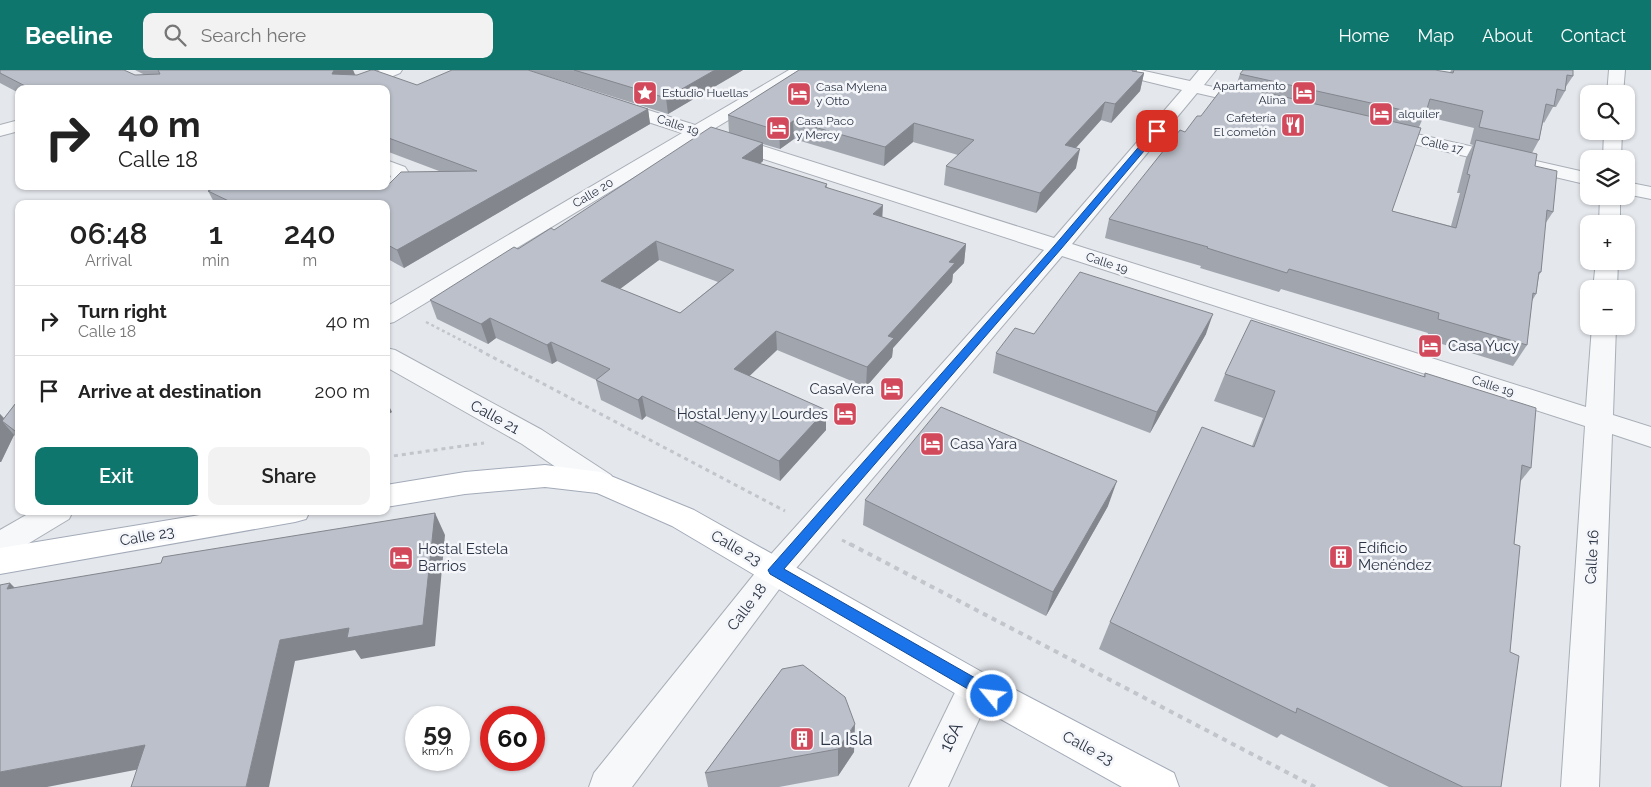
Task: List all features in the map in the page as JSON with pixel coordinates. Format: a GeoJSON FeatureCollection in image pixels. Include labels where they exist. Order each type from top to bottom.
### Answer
{"type":"FeatureCollection","features":[{"type":"Feature","properties":{"kind":"main road","name":"Calle 23"},"geometry":{"type":"LineString","coordinates":[[390,495],[465,483],[545,476],[601,483],[683,518],[976,687],[1160,787]]}},
{"type":"Feature","properties":{"kind":"main road","name":"Calle 23"},"geometry":{"type":"LineString","coordinates":[[0,561],[271,515]]}},
{"type":"Feature","properties":{"kind":"street"},"geometry":{"type":"LineString","coordinates":[[358,85],[394,70]]}},
{"type":"Feature","properties":{"kind":"street","name":"Calle 20"},"geometry":{"type":"LineString","coordinates":[[394,313],[800,70]]}},
{"type":"Feature","properties":{"kind":"street"},"geometry":{"type":"LineString","coordinates":[[1119,70],[1201,79],[1271,105]]}},
{"type":"Feature","properties":{"kind":"street"},"geometry":{"type":"LineString","coordinates":[[1615,85],[1616,70]]}},
{"type":"Feature","properties":{"kind":"street","name":"Calle 18"},"geometry":{"type":"LineString","coordinates":[[608,787],[775,570],[1058,247],[1201,79]]}},
{"type":"Feature","properties":{"kind":"street","name":"Calle 19"},"geometry":{"type":"LineString","coordinates":[[591,97],[1651,437]]}},
{"type":"Feature","properties":{"kind":"street"},"geometry":{"type":"LineString","coordinates":[[0,131],[15,126]]}},
{"type":"Feature","properties":{"kind":"street","name":"Calle 17"},"geometry":{"type":"LineString","coordinates":[[1367,128],[1580,177]]}},
{"type":"Feature","properties":{"kind":"street"},"geometry":{"type":"LineString","coordinates":[[384,200],[399,182],[401,176],[398,171],[390,168]]}},
{"type":"Feature","properties":{"kind":"street"},"geometry":{"type":"LineString","coordinates":[[1635,190],[1651,193]]}},
{"type":"Feature","properties":{"kind":"street","name":"Calle 16"},"geometry":{"type":"LineString","coordinates":[[1580,787],[1604,335]]}},
{"type":"Feature","properties":{"kind":"street","name":"Calle 21"},"geometry":{"type":"LineString","coordinates":[[390,358],[532,437],[601,483]]}},
{"type":"Feature","properties":{"kind":"street"},"geometry":{"type":"LineString","coordinates":[[0,545],[51,515]]}},
{"type":"Feature","properties":{"kind":"street","name":"16A"},"geometry":{"type":"LineString","coordinates":[[928,787],[976,687]]}},
{"type":"Feature","properties":{"kind":"street"},"geometry":{"type":"LineString","coordinates":[[629,787],[644,740]]}},
{"type":"Feature","properties":{"kind":"path"},"geometry":{"type":"LineString","coordinates":[[394,313],[814,526],[1314,787]]}},
{"type":"Feature","properties":{"kind":"path"},"geometry":{"type":"LineString","coordinates":[[390,456],[532,437]]}},
{"type":"Feature","properties":{"kind":"building"},"geometry":{"type":"Polygon","coordinates":[[[0,70],[124,70],[135,75],[160,74],[158,70],[334,70],[332,74],[357,75],[374,70],[417,85],[452,70],[528,70],[648,109],[397,250],[390,246],[390,200],[227,200],[208,191],[390,190],[390,183],[401,172],[477,171],[390,138],[390,85],[23,85],[0,73],[0,70]]]}},
{"type":"Feature","properties":{"kind":"building"},"geometry":{"type":"Polygon","coordinates":[[[574,70],[715,70],[666,98],[574,70]]]}},
{"type":"Feature","properties":{"kind":"building"},"geometry":{"type":"Polygon","coordinates":[[[799,70],[1132,70],[1144,73],[1115,104],[1105,102],[1065,145],[1080,149],[1040,193],[946,166],[974,140],[914,123],[885,147],[793,121],[779,131],[728,115],[799,70]]]}},
{"type":"Feature","properties":{"kind":"building"},"geometry":{"type":"Polygon","coordinates":[[[1243,70],[1435,70],[1453,73],[1454,70],[1573,70],[1573,76],[1567,75],[1565,91],[1557,89],[1554,106],[1546,104],[1539,140],[1479,127],[1483,111],[1430,99],[1425,115],[1240,74],[1243,70]]]}},
{"type":"Feature","properties":{"kind":"building"},"geometry":{"type":"Polygon","coordinates":[[[1232,85],[1421,128],[1392,211],[1456,228],[1470,175],[1467,174],[1476,140],[1537,154],[1535,166],[1557,171],[1553,212],[1547,210],[1541,272],[1539,272],[1536,294],[1533,293],[1527,345],[1438,319],[1439,313],[1289,269],[1287,273],[1208,247],[1109,219],[1180,130],[1185,132],[1197,116],[1201,116],[1220,91],[1226,92],[1232,85]]]}},
{"type":"Feature","properties":{"kind":"building"},"geometry":{"type":"Polygon","coordinates":[[[711,127],[763,143],[742,158],[827,184],[825,187],[883,205],[873,214],[966,244],[949,262],[955,263],[888,336],[894,338],[867,367],[776,331],[734,369],[826,410],[779,461],[642,396],[638,400],[596,380],[610,369],[551,342],[547,345],[490,318],[481,324],[430,300],[514,247],[518,249],[551,228],[554,230],[711,127]],[[656,241],[601,281],[680,313],[734,270],[656,241]]]}},
{"type":"Feature","properties":{"kind":"building"},"geometry":{"type":"Polygon","coordinates":[[[1080,272],[1213,314],[1157,412],[996,353],[1015,328],[1034,334],[1080,272]]]}},
{"type":"Feature","properties":{"kind":"building"},"geometry":{"type":"Polygon","coordinates":[[[1251,320],[1425,377],[1425,373],[1536,408],[1531,468],[1522,465],[1514,544],[1520,546],[1510,652],[1519,656],[1501,787],[1463,787],[1297,708],[1296,713],[1110,622],[1202,427],[1254,447],[1275,391],[1225,374],[1251,320]]]}},
{"type":"Feature","properties":{"kind":"building"},"geometry":{"type":"Polygon","coordinates":[[[15,404],[15,431],[2,421],[15,404]]]}},
{"type":"Feature","properties":{"kind":"building"},"geometry":{"type":"Polygon","coordinates":[[[941,407],[1117,481],[1053,592],[865,500],[941,407]]]}},
{"type":"Feature","properties":{"kind":"building"},"geometry":{"type":"Polygon","coordinates":[[[435,513],[423,625],[347,638],[349,628],[280,640],[246,787],[131,787],[145,745],[0,772],[0,585],[10,583],[7,589],[161,563],[163,557],[435,513]]]}},
{"type":"Feature","properties":{"kind":"building"},"geometry":{"type":"Polygon","coordinates":[[[803,665],[845,697],[855,724],[838,749],[705,773],[782,669],[803,665]]]}},
{"type":"Feature","properties":{"kind":"place","name":"Estudio Huellas"},"geometry":{"type":"Point","coordinates":[645,93]}},
{"type":"Feature","properties":{"kind":"place","name":"Apartamento Alina"},"geometry":{"type":"Point","coordinates":[1304,93]}},
{"type":"Feature","properties":{"kind":"place","name":"Casa Mylena y Otto"},"geometry":{"type":"Point","coordinates":[799,94]}},
{"type":"Feature","properties":{"kind":"place","name":"alquiler"},"geometry":{"type":"Point","coordinates":[1381,114]}},
{"type":"Feature","properties":{"kind":"place","name":"Cafetería El comelón"},"geometry":{"type":"Point","coordinates":[1293,125]}},
{"type":"Feature","properties":{"kind":"place","name":"Casa Paco y Mercy"},"geometry":{"type":"Point","coordinates":[778,128]}},
{"type":"Feature","properties":{"kind":"place","name":"Casa Yucy"},"geometry":{"type":"Point","coordinates":[1430,346]}},
{"type":"Feature","properties":{"kind":"place","name":"CasaVera"},"geometry":{"type":"Point","coordinates":[892,389]}},
{"type":"Feature","properties":{"kind":"place","name":"Hostal Jeny y Lourdes"},"geometry":{"type":"Point","coordinates":[845,414]}},
{"type":"Feature","properties":{"kind":"place","name":"Casa Yara"},"geometry":{"type":"Point","coordinates":[932,444]}},
{"type":"Feature","properties":{"kind":"place","name":"Edificio Menéndez"},"geometry":{"type":"Point","coordinates":[1341,557]}},
{"type":"Feature","properties":{"kind":"place","name":"Hostal Estela Barrios"},"geometry":{"type":"Point","coordinates":[401,558]}},
{"type":"Feature","properties":{"kind":"place","name":"La Isla"},"geometry":{"type":"Point","coordinates":[802,739]}},
{"type":"Feature","properties":{"kind":"route"},"geometry":{"type":"LineString","coordinates":[[992,696],[775,570],[1157,131]]}}]}
